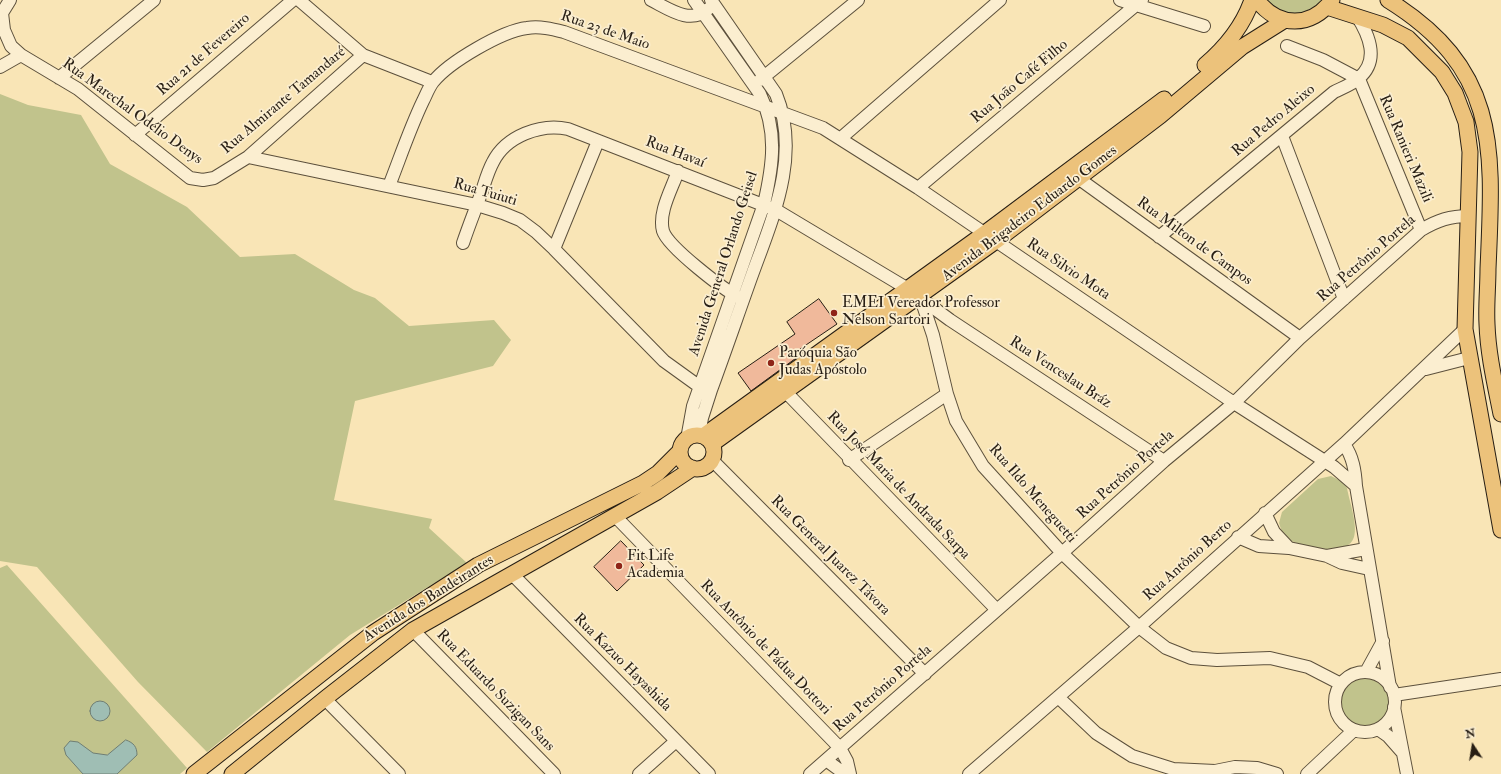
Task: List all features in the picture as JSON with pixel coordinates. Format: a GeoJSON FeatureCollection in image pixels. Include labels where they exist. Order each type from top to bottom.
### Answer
{"type":"FeatureCollection","features":[{"type":"Feature","properties":{"kind":"main road","name":"Avenida Brigadeiro Eduardo Gomes"},"geometry":{"type":"LineString","coordinates":[[1074,175],[1219,53],[1234,35],[1252,0]]}},
{"type":"Feature","properties":{"kind":"main road"},"geometry":{"type":"LineString","coordinates":[[1257,0],[1265,10],[1274,16],[1285,20],[1307,19],[1321,13],[1330,4],[1357,16],[1383,24],[1408,38],[1442,72],[1455,93],[1466,122],[1470,152],[1465,329],[1501,530]]}},
{"type":"Feature","properties":{"kind":"main road"},"geometry":{"type":"LineString","coordinates":[[1388,0],[1411,14],[1445,43],[1461,66],[1480,101],[1486,120],[1490,147],[1491,186],[1486,323],[1489,351],[1501,414]]}},
{"type":"Feature","properties":{"kind":"main road","name":"Avenida Brigadeiro Eduardo Gomes"},"geometry":{"type":"LineString","coordinates":[[696,441],[781,388],[914,293],[1074,175],[1160,116],[1242,47],[1285,20]]}},
{"type":"Feature","properties":{"kind":"main road"},"geometry":{"type":"LineString","coordinates":[[692,468],[683,462],[696,441],[714,455],[712,460]]}},
{"type":"Feature","properties":{"kind":"main road","name":"Avenida dos Bandeirantes"},"geometry":{"type":"LineString","coordinates":[[194,774],[373,633],[478,565],[642,483],[658,473],[696,441]]}},
{"type":"Feature","properties":{"kind":"main road","name":"Avenida dos Bandeirantes"},"geometry":{"type":"LineString","coordinates":[[238,772],[325,699],[413,630],[657,492],[692,468],[704,467],[712,460]]}},
{"type":"Feature","properties":{"kind":"main road"},"geometry":{"type":"LineString","coordinates":[[238,772],[225,766],[228,759],[272,723],[288,706],[297,693]]}},
{"type":"Feature","properties":{"kind":"street","name":"Rua Marechal Odélio Denys"},"geometry":{"type":"LineString","coordinates":[[10,0],[2,13],[4,30],[11,46],[21,55],[78,89],[190,178],[204,180]]}},
{"type":"Feature","properties":{"kind":"street"},"geometry":{"type":"LineString","coordinates":[[59,78],[154,0]]}},
{"type":"Feature","properties":{"kind":"street","name":"Rua 21 de Fevereiro"},"geometry":{"type":"LineString","coordinates":[[135,135],[293,0]]}},
{"type":"Feature","properties":{"kind":"street"},"geometry":{"type":"LineString","coordinates":[[298,0],[363,55],[432,82]]}},
{"type":"Feature","properties":{"kind":"street"},"geometry":{"type":"LineString","coordinates":[[651,0],[677,14],[687,16],[704,13],[714,1]]}},
{"type":"Feature","properties":{"kind":"street","name":"Avenida General Orlando Geisel"},"geometry":{"type":"LineString","coordinates":[[694,0],[755,85],[766,108],[771,125],[773,147],[771,173],[764,204],[696,441]]}},
{"type":"Feature","properties":{"kind":"street"},"geometry":{"type":"LineString","coordinates":[[755,85],[858,0]]}},
{"type":"Feature","properties":{"kind":"street"},"geometry":{"type":"LineString","coordinates":[[841,138],[1000,0]]}},
{"type":"Feature","properties":{"kind":"street"},"geometry":{"type":"LineString","coordinates":[[1120,0],[1140,3],[1204,26]]}},
{"type":"Feature","properties":{"kind":"street"},"geometry":{"type":"LineString","coordinates":[[1402,0],[1411,14]]}},
{"type":"Feature","properties":{"kind":"street","name":"Avenida General Orlando Geisel"},"geometry":{"type":"LineString","coordinates":[[696,441],[694,406],[700,387],[776,210],[784,176],[786,148],[786,127],[783,112],[776,94],[766,76],[714,1]]}},
{"type":"Feature","properties":{"kind":"street","name":"Rua João Café Filho"},"geometry":{"type":"LineString","coordinates":[[918,188],[1140,3]]}},
{"type":"Feature","properties":{"kind":"street","name":"Rua Pedro Aleixo"},"geometry":{"type":"LineString","coordinates":[[1159,237],[1334,92],[1358,79],[1368,69],[1371,59],[1371,48],[1368,36],[1357,16]]}},
{"type":"Feature","properties":{"kind":"street","name":"Rua 23 de Maio"},"geometry":{"type":"LineString","coordinates":[[389,186],[419,109],[432,82],[452,65],[493,40],[527,28],[545,28],[564,32],[766,108]]}},
{"type":"Feature","properties":{"kind":"street"},"geometry":{"type":"LineString","coordinates":[[1287,46],[1323,60],[1358,79]]}},
{"type":"Feature","properties":{"kind":"street"},"geometry":{"type":"LineString","coordinates":[[0,67],[21,55]]}},
{"type":"Feature","properties":{"kind":"street","name":"Rua Almirante Tamandaré"},"geometry":{"type":"LineString","coordinates":[[204,180],[214,178],[248,157],[363,55]]}},
{"type":"Feature","properties":{"kind":"street","name":"Rua Ranieri Mazili"},"geometry":{"type":"LineString","coordinates":[[1358,79],[1421,230]]}},
{"type":"Feature","properties":{"kind":"street","name":"Rua Silvio Mota"},"geometry":{"type":"LineString","coordinates":[[766,108],[783,112],[823,128],[841,138],[918,188],[1234,403],[1334,467],[1356,486]]}},
{"type":"Feature","properties":{"kind":"street","name":"Rua Havaí"},"geometry":{"type":"LineString","coordinates":[[463,243],[492,163],[501,150],[529,132],[543,127],[556,126],[764,204],[914,293]]}},
{"type":"Feature","properties":{"kind":"street"},"geometry":{"type":"LineString","coordinates":[[1282,136],[1344,299]]}},
{"type":"Feature","properties":{"kind":"street"},"geometry":{"type":"LineString","coordinates":[[554,249],[598,141]]}},
{"type":"Feature","properties":{"kind":"street","name":"Rua Tuiuti"},"geometry":{"type":"LineString","coordinates":[[248,157],[477,205],[520,220],[554,249],[664,361],[700,387]]}},
{"type":"Feature","properties":{"kind":"street"},"geometry":{"type":"LineString","coordinates":[[678,171],[662,216],[663,232],[673,245],[738,297]]}},
{"type":"Feature","properties":{"kind":"street","name":"Rua Milton de Campos"},"geometry":{"type":"LineString","coordinates":[[1074,175],[1300,338]]}},
{"type":"Feature","properties":{"kind":"street","name":"Rua Petrônio Portela"},"geometry":{"type":"LineString","coordinates":[[810,774],[1062,553],[1164,461],[1234,403],[1300,338],[1421,230],[1436,221],[1451,216],[1469,216]]}},
{"type":"Feature","properties":{"kind":"street","name":"Rua Venceslau Bráz"},"geometry":{"type":"LineString","coordinates":[[914,293],[950,320],[1164,461]]}},
{"type":"Feature","properties":{"kind":"street","name":"Rua Ildo Meneguetti"},"geometry":{"type":"LineString","coordinates":[[914,293],[933,335],[947,394],[956,421],[983,466],[1062,553],[1139,627],[1166,648],[1191,658],[1217,660],[1270,658],[1308,667],[1341,684]]}},
{"type":"Feature","properties":{"kind":"street"},"geometry":{"type":"LineString","coordinates":[[933,335],[940,326],[950,320]]}},
{"type":"Feature","properties":{"kind":"street","name":"Rua Antônio Berto"},"geometry":{"type":"LineString","coordinates":[[975,772],[1344,444],[1425,369],[1465,329]]}},
{"type":"Feature","properties":{"kind":"street","name":"Rua Antônio Berto"},"geometry":{"type":"LineString","coordinates":[[1425,369],[1469,358]]}},
{"type":"Feature","properties":{"kind":"street","name":"Rua José Maria de Andrada Sarpa"},"geometry":{"type":"LineString","coordinates":[[781,388],[849,460],[997,610]]}},
{"type":"Feature","properties":{"kind":"street"},"geometry":{"type":"LineString","coordinates":[[849,460],[947,394]]}},
{"type":"Feature","properties":{"kind":"street"},"geometry":{"type":"LineString","coordinates":[[1344,444],[1350,452],[1353,461],[1369,569],[1407,774]]}},
{"type":"Feature","properties":{"kind":"street","name":"Rua General Juarez Távora"},"geometry":{"type":"LineString","coordinates":[[712,460],[925,674]]}},
{"type":"Feature","properties":{"kind":"street"},"geometry":{"type":"LineString","coordinates":[[1265,513],[1274,532],[1289,548]]}},
{"type":"Feature","properties":{"kind":"street","name":"Rua Antônio de Pádua Dottori"},"geometry":{"type":"LineString","coordinates":[[615,516],[840,748],[847,761],[850,774]]}},
{"type":"Feature","properties":{"kind":"street"},"geometry":{"type":"LineString","coordinates":[[1238,537],[1259,546],[1289,548],[1327,556],[1342,563],[1369,569]]}},
{"type":"Feature","properties":{"kind":"street"},"geometry":{"type":"LineString","coordinates":[[1327,556],[1366,549]]}},
{"type":"Feature","properties":{"kind":"street","name":"Rua Kazuo Hayashida"},"geometry":{"type":"LineString","coordinates":[[512,574],[709,774]]}},
{"type":"Feature","properties":{"kind":"street","name":"Rua Eduardo Suzigan Sans"},"geometry":{"type":"LineString","coordinates":[[413,630],[554,774]]}},
{"type":"Feature","properties":{"kind":"street"},"geometry":{"type":"LineString","coordinates":[[1366,672],[1382,641]]}},
{"type":"Feature","properties":{"kind":"street"},"geometry":{"type":"LineString","coordinates":[[1366,672],[1380,676],[1393,696],[1388,720],[1378,729],[1366,732],[1354,730],[1343,723],[1336,711],[1335,697],[1341,684],[1352,675],[1366,672]]}},
{"type":"Feature","properties":{"kind":"street"},"geometry":{"type":"LineString","coordinates":[[1393,696],[1501,680]]}},
{"type":"Feature","properties":{"kind":"street"},"geometry":{"type":"LineString","coordinates":[[1058,697],[1096,733],[1132,756],[1173,769],[1215,772],[1235,767],[1256,768],[1277,774]]}},
{"type":"Feature","properties":{"kind":"street"},"geometry":{"type":"LineString","coordinates":[[325,699],[399,774]]}},
{"type":"Feature","properties":{"kind":"street"},"geometry":{"type":"LineString","coordinates":[[1378,729],[1388,736],[1403,754]]}},
{"type":"Feature","properties":{"kind":"street"},"geometry":{"type":"LineString","coordinates":[[1307,774],[1354,730]]}},
{"type":"Feature","properties":{"kind":"street"},"geometry":{"type":"LineString","coordinates":[[639,774],[676,741]]}},
{"type":"Feature","properties":{"kind":"street"},"geometry":{"type":"LineString","coordinates":[[826,760],[845,774]]}},
{"type":"Feature","properties":{"kind":"green space"},"geometry":{"type":"Polygon","coordinates":[[[1266,0],[1324,0],[1308,10],[1295,14],[1281,10],[1266,0]]]}},
{"type":"Feature","properties":{"kind":"green space"},"geometry":{"type":"Polygon","coordinates":[[[0,94],[28,105],[81,115],[110,164],[187,207],[240,257],[295,254],[354,290],[375,298],[409,326],[494,320],[511,340],[493,366],[355,401],[334,500],[432,519],[429,528],[467,563],[350,635],[207,752],[138,682],[37,567],[0,561],[0,94]]]}},
{"type":"Feature","properties":{"kind":"green space"},"geometry":{"type":"Polygon","coordinates":[[[1331,476],[1343,482],[1347,488],[1355,526],[1354,537],[1350,544],[1343,548],[1324,549],[1313,548],[1287,539],[1283,535],[1279,523],[1282,512],[1318,479],[1331,476]]]}},
{"type":"Feature","properties":{"kind":"green space"},"geometry":{"type":"Polygon","coordinates":[[[7,565],[187,768],[180,774],[0,774],[0,568],[7,565]]]}},
{"type":"Feature","properties":{"kind":"green space"},"geometry":{"type":"Polygon","coordinates":[[[1360,678],[1370,678],[1379,682],[1385,688],[1388,693],[1388,711],[1379,722],[1370,726],[1360,726],[1351,722],[1345,716],[1341,707],[1341,697],[1345,688],[1351,682],[1360,678]]]}},
{"type":"Feature","properties":{"kind":"water"},"geometry":{"type":"Polygon","coordinates":[[[100,701],[107,704],[110,711],[107,718],[100,721],[93,718],[90,711],[93,704],[100,701]]]}},
{"type":"Feature","properties":{"kind":"water"},"geometry":{"type":"Polygon","coordinates":[[[126,740],[131,742],[134,746],[137,755],[117,774],[83,774],[66,755],[64,748],[70,741],[78,742],[93,753],[107,755],[126,740]]]}},
{"type":"Feature","properties":{"kind":"building"},"geometry":{"type":"Polygon","coordinates":[[[819,299],[837,324],[800,349],[803,353],[751,391],[738,373],[795,334],[787,322],[819,299]]]}},
{"type":"Feature","properties":{"kind":"building","name":"Fit Life Academia"},"geometry":{"type":"Polygon","coordinates":[[[621,541],[644,565],[617,591],[594,567],[621,541]]]}},
{"type":"Feature","properties":{"kind":"place","name":"EMEI Vereador Professor Nelson Sartori"},"geometry":{"type":"Point","coordinates":[834,313]}},
{"type":"Feature","properties":{"kind":"place","name":"Paróquia São Judas Apóstolo"},"geometry":{"type":"Point","coordinates":[771,363]}},
{"type":"Feature","properties":{"kind":"place","name":"Fit Life Academia"},"geometry":{"type":"Point","coordinates":[619,566]}}]}
